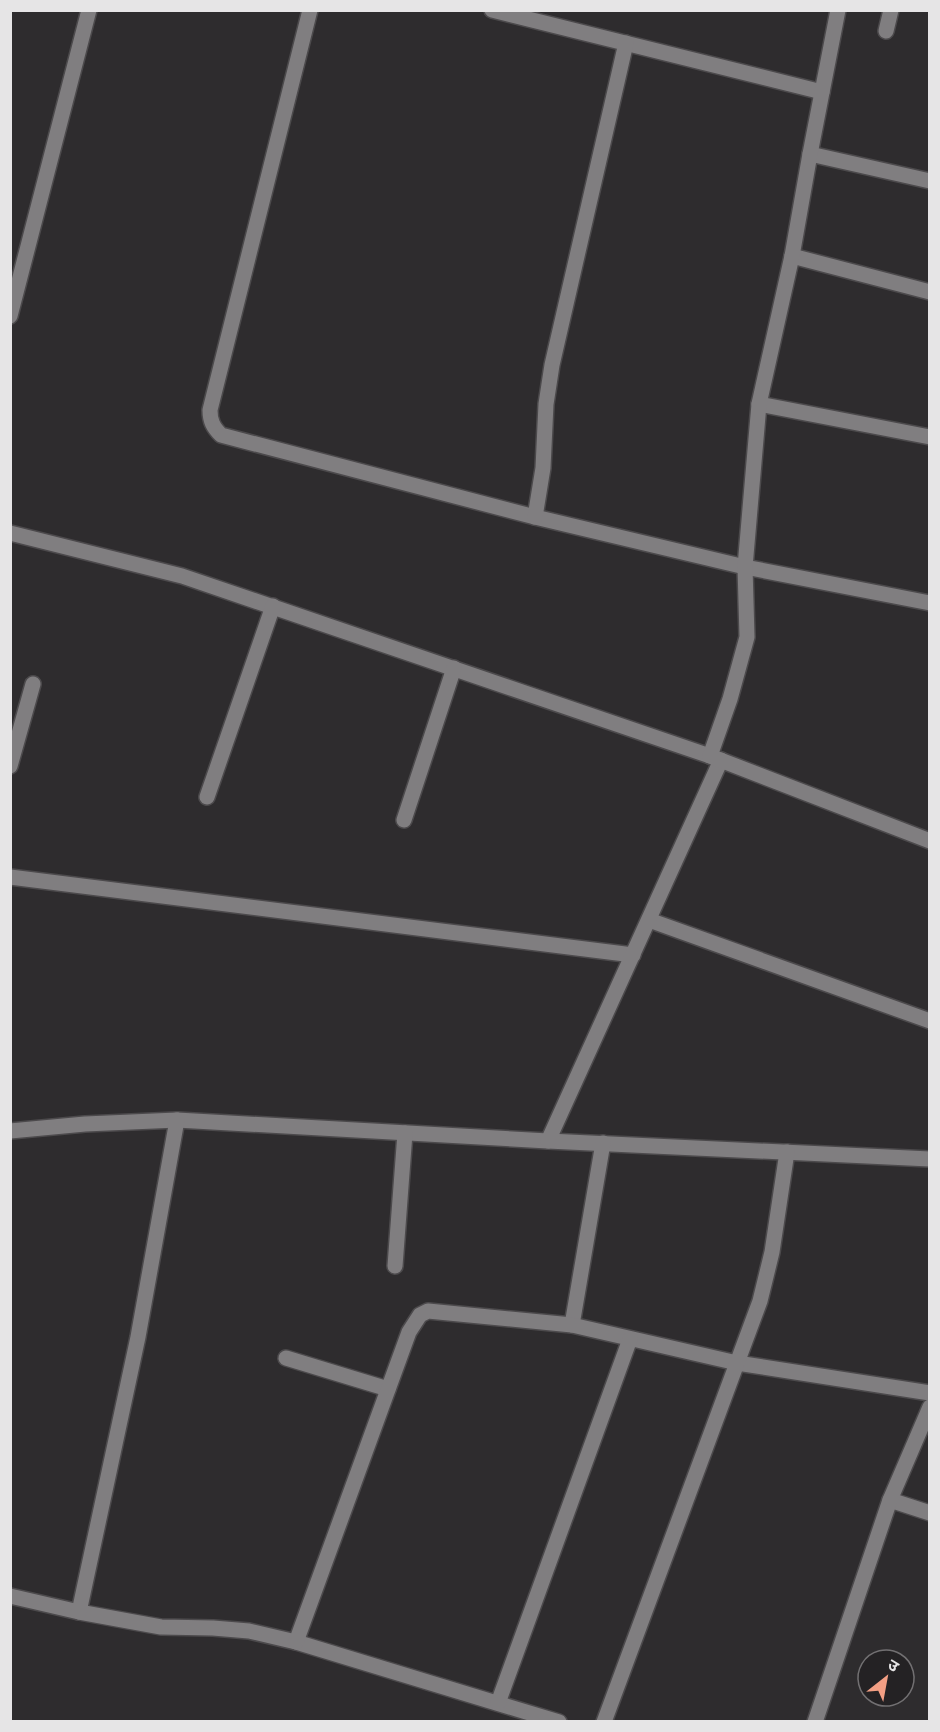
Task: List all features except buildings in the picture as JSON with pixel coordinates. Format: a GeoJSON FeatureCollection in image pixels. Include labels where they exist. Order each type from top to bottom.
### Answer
{"type":"FeatureCollection","features":[{"type":"Feature","properties":{"kind":"street"},"geometry":{"type":"LineString","coordinates":[[10,316],[89,10]]}},
{"type":"Feature","properties":{"kind":"street"},"geometry":{"type":"LineString","coordinates":[[310,10],[210,410],[210,419],[214,428],[221,435],[535,516],[745,567],[930,603]]}},
{"type":"Feature","properties":{"kind":"street"},"geometry":{"type":"LineString","coordinates":[[492,10],[822,92]]}},
{"type":"Feature","properties":{"kind":"street"},"geometry":{"type":"LineString","coordinates":[[548,1141],[649,920],[715,758],[747,637],[745,567],[759,404],[792,256],[838,10]]}},
{"type":"Feature","properties":{"kind":"street"},"geometry":{"type":"LineString","coordinates":[[886,31],[891,10]]}},
{"type":"Feature","properties":{"kind":"street"},"geometry":{"type":"LineString","coordinates":[[535,516],[543,468],[546,404],[552,365],[626,43]]}},
{"type":"Feature","properties":{"kind":"street"},"geometry":{"type":"LineString","coordinates":[[810,154],[930,181]]}},
{"type":"Feature","properties":{"kind":"street"},"geometry":{"type":"LineString","coordinates":[[792,256],[930,292]]}},
{"type":"Feature","properties":{"kind":"street"},"geometry":{"type":"LineString","coordinates":[[759,404],[930,437]]}},
{"type":"Feature","properties":{"kind":"street"},"geometry":{"type":"LineString","coordinates":[[10,533],[182,576],[273,606],[715,758],[930,840]]}},
{"type":"Feature","properties":{"kind":"street"},"geometry":{"type":"LineString","coordinates":[[207,797],[273,606]]}},
{"type":"Feature","properties":{"kind":"street"},"geometry":{"type":"LineString","coordinates":[[404,820],[454,668]]}},
{"type":"Feature","properties":{"kind":"street"},"geometry":{"type":"LineString","coordinates":[[10,765],[33,684]]}},
{"type":"Feature","properties":{"kind":"street"},"geometry":{"type":"LineString","coordinates":[[10,877],[633,955]]}},
{"type":"Feature","properties":{"kind":"street"},"geometry":{"type":"LineString","coordinates":[[649,920],[930,1021]]}},
{"type":"Feature","properties":{"kind":"street"},"geometry":{"type":"LineString","coordinates":[[10,1131],[85,1124],[177,1120],[930,1159]]}},
{"type":"Feature","properties":{"kind":"street"},"geometry":{"type":"LineString","coordinates":[[79,1612],[138,1337],[177,1120]]}},
{"type":"Feature","properties":{"kind":"street"},"geometry":{"type":"LineString","coordinates":[[395,1266],[405,1133]]}},
{"type":"Feature","properties":{"kind":"street"},"geometry":{"type":"LineString","coordinates":[[572,1325],[603,1143]]}},
{"type":"Feature","properties":{"kind":"street"},"geometry":{"type":"LineString","coordinates":[[604,1722],[760,1301],[772,1252],[787,1152]]}},
{"type":"Feature","properties":{"kind":"street"},"geometry":{"type":"LineString","coordinates":[[296,1642],[414,1322],[428,1311],[572,1325],[737,1363],[930,1393]]}},
{"type":"Feature","properties":{"kind":"street"},"geometry":{"type":"LineString","coordinates":[[498,1703],[630,1339]]}},
{"type":"Feature","properties":{"kind":"street"},"geometry":{"type":"LineString","coordinates":[[286,1358],[388,1389]]}},
{"type":"Feature","properties":{"kind":"street"},"geometry":{"type":"LineString","coordinates":[[815,1722],[890,1500],[930,1407]]}},
{"type":"Feature","properties":{"kind":"street"},"geometry":{"type":"LineString","coordinates":[[890,1500],[930,1513]]}},
{"type":"Feature","properties":{"kind":"street"},"geometry":{"type":"LineString","coordinates":[[10,1596],[161,1627],[249,1631],[296,1642],[559,1722]]}}]}
